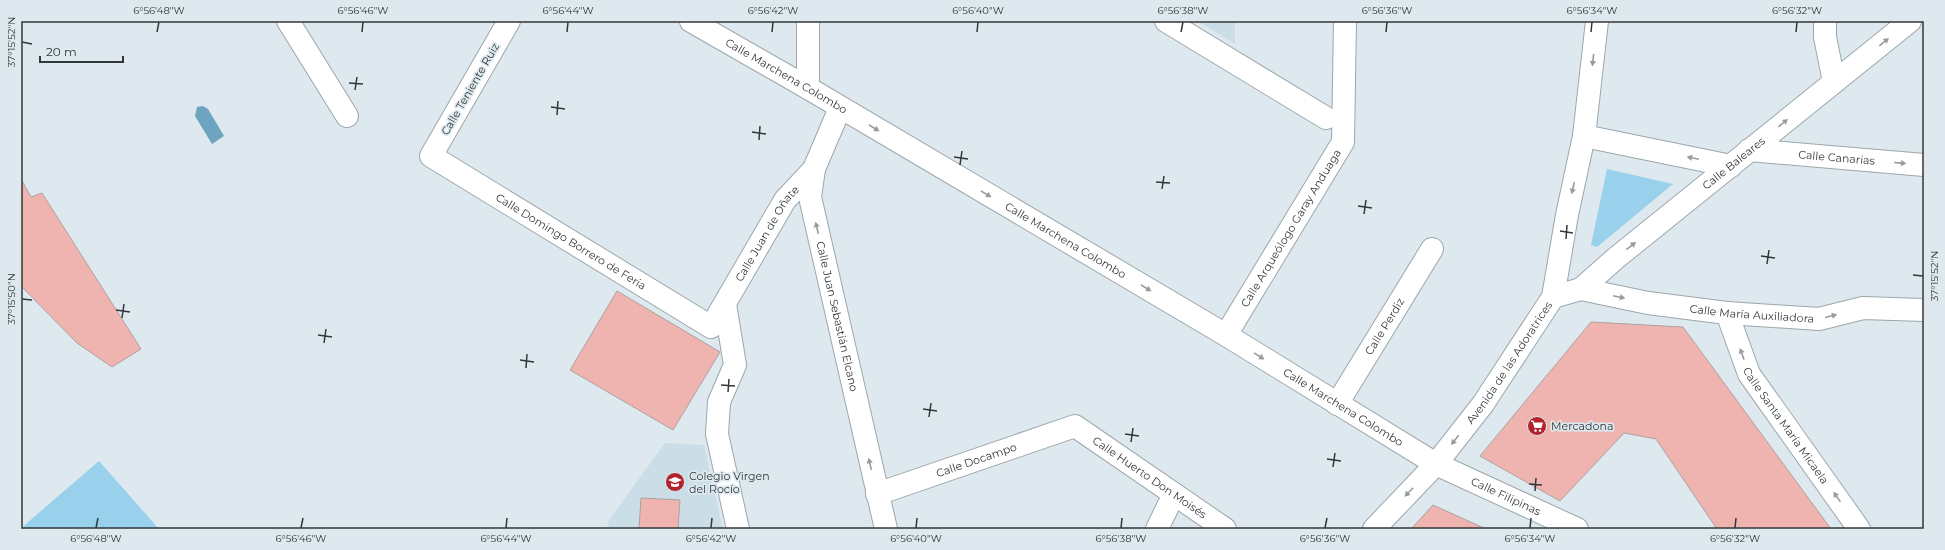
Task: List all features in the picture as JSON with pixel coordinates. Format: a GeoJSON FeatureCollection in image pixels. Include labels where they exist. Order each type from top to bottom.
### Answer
{"type":"FeatureCollection","features":[{"type":"Feature","properties":{"kind":"street"},"geometry":{"type":"LineString","coordinates":[[288,21],[348,116]]}},
{"type":"Feature","properties":{"kind":"street","name":"Calle Teniente Ruiz"},"geometry":{"type":"LineString","coordinates":[[431,156],[509,21]]}},
{"type":"Feature","properties":{"kind":"street","name":"Calle Marchena Colombo"},"geometry":{"type":"LineString","coordinates":[[691,21],[808,88],[1226,335],[1436,464]]}},
{"type":"Feature","properties":{"kind":"street"},"geometry":{"type":"LineString","coordinates":[[808,21],[808,88]]}},
{"type":"Feature","properties":{"kind":"street"},"geometry":{"type":"LineString","coordinates":[[1166,21],[1326,118]]}},
{"type":"Feature","properties":{"kind":"street","name":"Calle Arqueólogo Garay Anduaga"},"geometry":{"type":"LineString","coordinates":[[1226,335],[1343,142],[1345,21]]}},
{"type":"Feature","properties":{"kind":"street","name":"Avenida de las Adoratrices"},"geometry":{"type":"LineString","coordinates":[[1374,529],[1436,464],[1483,404],[1553,297],[1567,215],[1584,136],[1597,21]]}},
{"type":"Feature","properties":{"kind":"street"},"geometry":{"type":"LineString","coordinates":[[1825,21],[1825,37],[1834,82]]}},
{"type":"Feature","properties":{"kind":"street","name":"Calle Baleares"},"geometry":{"type":"LineString","coordinates":[[1553,297],[1581,289],[1616,258],[1910,21]]}},
{"type":"Feature","properties":{"kind":"street","name":"Calle Juan Sebastián Elcano"},"geometry":{"type":"LineString","coordinates":[[840,108],[814,169],[810,197],[886,529]]}},
{"type":"Feature","properties":{"kind":"street"},"geometry":{"type":"LineString","coordinates":[[1584,136],[1732,166]]}},
{"type":"Feature","properties":{"kind":"street","name":"Calle Canarias"},"geometry":{"type":"LineString","coordinates":[[1749,150],[1924,165]]}},
{"type":"Feature","properties":{"kind":"street","name":"Calle Domingo Borrero de Feria"},"geometry":{"type":"LineString","coordinates":[[431,156],[711,327]]}},
{"type":"Feature","properties":{"kind":"street","name":"Calle Juan de Oñate"},"geometry":{"type":"LineString","coordinates":[[711,327],[785,200],[814,169]]}},
{"type":"Feature","properties":{"kind":"street","name":"Calle Perdiz"},"geometry":{"type":"LineString","coordinates":[[1337,404],[1432,250]]}},
{"type":"Feature","properties":{"kind":"street","name":"Calle María Auxiliadora"},"geometry":{"type":"LineString","coordinates":[[1581,289],[1648,303],[1727,313],[1819,319],[1863,308],[1924,310]]}},
{"type":"Feature","properties":{"kind":"street"},"geometry":{"type":"LineString","coordinates":[[725,304],[735,364],[719,402],[717,434],[738,529]]}},
{"type":"Feature","properties":{"kind":"street","name":"Calle Santa María Micaela"},"geometry":{"type":"LineString","coordinates":[[1727,313],[1749,374],[1859,529]]}},
{"type":"Feature","properties":{"kind":"street","name":"Calle Docampo"},"geometry":{"type":"LineString","coordinates":[[877,494],[1075,426]]}},
{"type":"Feature","properties":{"kind":"street","name":"Calle Huerto Don Moisés"},"geometry":{"type":"LineString","coordinates":[[1075,426],[1225,529]]}},
{"type":"Feature","properties":{"kind":"street","name":"Calle Filipinas"},"geometry":{"type":"LineString","coordinates":[[1436,464],[1576,529]]}},
{"type":"Feature","properties":{"kind":"street"},"geometry":{"type":"LineString","coordinates":[[1157,529],[1174,494]]}},
{"type":"Feature","properties":{"kind":"shaded area"},"geometry":{"type":"Polygon","coordinates":[[[1197,21],[1235,21],[1235,44],[1197,21]]]}},
{"type":"Feature","properties":{"kind":"shaded area"},"geometry":{"type":"Polygon","coordinates":[[[203,106],[208,109],[224,136],[212,144],[195,116],[197,107],[203,106]]]}},
{"type":"Feature","properties":{"kind":"shaded area"},"geometry":{"type":"Polygon","coordinates":[[[1607,169],[1673,184],[1597,247],[1591,245],[1607,169]]]}},
{"type":"Feature","properties":{"kind":"shaded area","name":"Colegio Virgen del Rocío"},"geometry":{"type":"Polygon","coordinates":[[[665,443],[704,445],[723,529],[607,529],[609,520],[665,443]]]}},
{"type":"Feature","properties":{"kind":"shaded area"},"geometry":{"type":"Polygon","coordinates":[[[99,461],[159,529],[21,529],[27,523],[99,461]]]}},
{"type":"Feature","properties":{"kind":"building"},"geometry":{"type":"Polygon","coordinates":[[[21,179],[31,197],[42,193],[141,349],[112,367],[77,343],[21,286],[21,179]]]}},
{"type":"Feature","properties":{"kind":"building"},"geometry":{"type":"Polygon","coordinates":[[[617,291],[720,352],[673,430],[570,370],[617,291]]]}},
{"type":"Feature","properties":{"kind":"building"},"geometry":{"type":"Polygon","coordinates":[[[1591,322],[1683,327],[1831,529],[1717,529],[1656,439],[1624,433],[1560,501],[1480,456],[1591,322]]]}},
{"type":"Feature","properties":{"kind":"building"},"geometry":{"type":"Polygon","coordinates":[[[641,498],[680,500],[678,529],[639,529],[641,498]]]}},
{"type":"Feature","properties":{"kind":"building"},"geometry":{"type":"Polygon","coordinates":[[[1433,505],[1486,529],[1411,529],[1433,505]]]}},
{"type":"Feature","properties":{"kind":"place","name":"Mercadona"},"geometry":{"type":"Point","coordinates":[1537,426]}},
{"type":"Feature","properties":{"kind":"place","name":"Colegio Virgen del Rocío"},"geometry":{"type":"Point","coordinates":[675,482]}}]}
